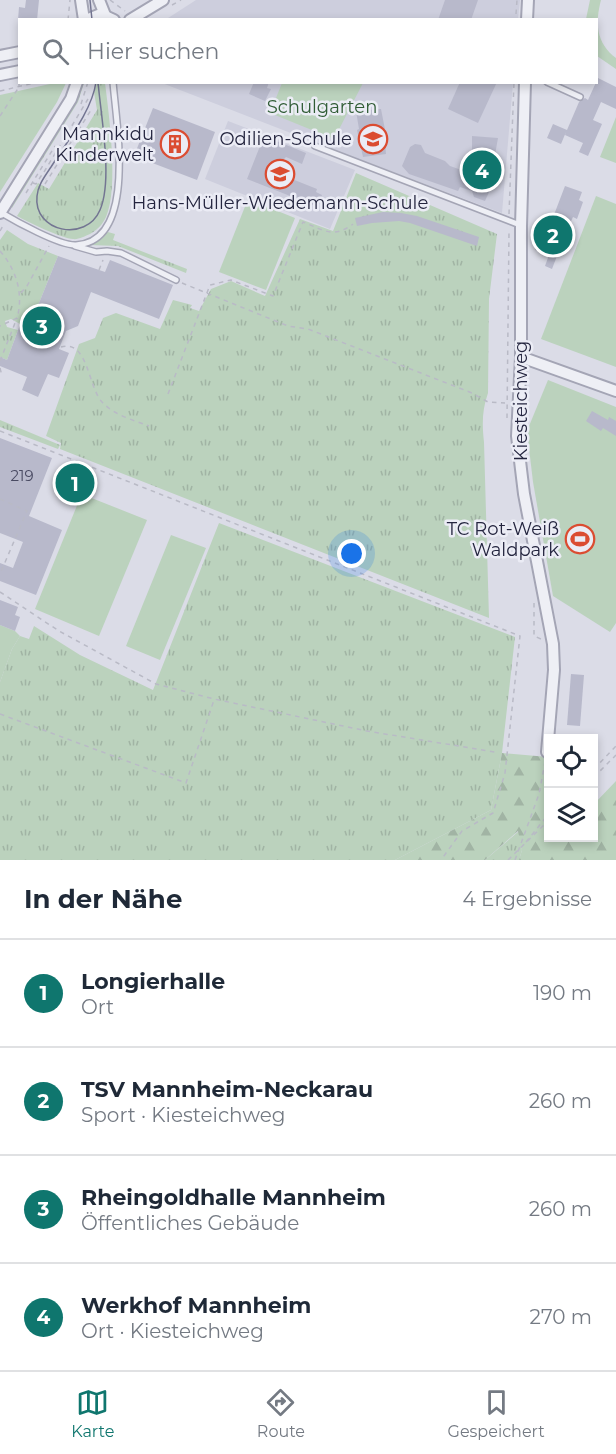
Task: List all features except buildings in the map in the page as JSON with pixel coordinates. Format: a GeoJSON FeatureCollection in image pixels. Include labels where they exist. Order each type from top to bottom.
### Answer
{"type":"FeatureCollection","features":[{"type":"Feature","properties":{"kind":"street"},"geometry":{"type":"LineString","coordinates":[[81,0],[85,18]]}},
{"type":"Feature","properties":{"kind":"street"},"geometry":{"type":"LineString","coordinates":[[99,0],[110,17]]}},
{"type":"Feature","properties":{"kind":"street"},"geometry":{"type":"LineString","coordinates":[[133,18],[163,0]]}},
{"type":"Feature","properties":{"kind":"street"},"geometry":{"type":"LineString","coordinates":[[527,18],[528,0]]}},
{"type":"Feature","properties":{"kind":"street"},"geometry":{"type":"LineString","coordinates":[[89,18],[96,15],[110,17]]}},
{"type":"Feature","properties":{"kind":"street"},"geometry":{"type":"LineString","coordinates":[[0,56],[18,52]]}},
{"type":"Feature","properties":{"kind":"street"},"geometry":{"type":"LineString","coordinates":[[0,75],[18,71]]}},
{"type":"Feature","properties":{"kind":"street"},"geometry":{"type":"LineString","coordinates":[[0,212],[71,99],[76,84]]}},
{"type":"Feature","properties":{"kind":"street","name":"Kiesteichweg"},"geometry":{"type":"LineString","coordinates":[[525,84],[521,226],[521,357],[517,436],[553,644],[554,670],[549,734]]}},
{"type":"Feature","properties":{"kind":"street"},"geometry":{"type":"LineString","coordinates":[[521,357],[616,391]]}},
{"type":"Feature","properties":{"kind":"lane"},"geometry":{"type":"LineString","coordinates":[[74,245],[87,242],[99,235],[109,225],[113,214],[119,172],[112,84]]}},
{"type":"Feature","properties":{"kind":"lane"},"geometry":{"type":"LineString","coordinates":[[551,84],[580,97]]}},
{"type":"Feature","properties":{"kind":"lane"},"geometry":{"type":"LineString","coordinates":[[315,146],[521,226]]}},
{"type":"Feature","properties":{"kind":"lane"},"geometry":{"type":"LineString","coordinates":[[0,212],[26,227],[53,238],[96,252],[121,253],[176,280]]}},
{"type":"Feature","properties":{"kind":"path"},"geometry":{"type":"LineString","coordinates":[[68,18],[70,0]]}},
{"type":"Feature","properties":{"kind":"path"},"geometry":{"type":"LineString","coordinates":[[110,0],[130,18]]}},
{"type":"Feature","properties":{"kind":"path"},"geometry":{"type":"LineString","coordinates":[[516,18],[517,0]]}},
{"type":"Feature","properties":{"kind":"path"},"geometry":{"type":"LineString","coordinates":[[0,91],[30,84]]}},
{"type":"Feature","properties":{"kind":"path"},"geometry":{"type":"LineString","coordinates":[[509,221],[514,84]]}},
{"type":"Feature","properties":{"kind":"path"},"geometry":{"type":"LineString","coordinates":[[0,116],[19,87]]}},
{"type":"Feature","properties":{"kind":"path"},"geometry":{"type":"LineString","coordinates":[[44,172],[88,99],[82,102]]}},
{"type":"Feature","properties":{"kind":"path"},"geometry":{"type":"LineString","coordinates":[[45,184],[91,111]]}},
{"type":"Feature","properties":{"kind":"path"},"geometry":{"type":"LineString","coordinates":[[32,182],[36,184],[41,176],[48,180]]}},
{"type":"Feature","properties":{"kind":"path"},"geometry":{"type":"LineString","coordinates":[[168,394],[210,285],[231,280],[273,296],[303,222],[333,234],[354,224]]}},
{"type":"Feature","properties":{"kind":"path"},"geometry":{"type":"LineString","coordinates":[[20,293],[27,286],[53,238]]}},
{"type":"Feature","properties":{"kind":"path"},"geometry":{"type":"LineString","coordinates":[[0,251],[14,272],[20,293],[17,318],[0,362]]}},
{"type":"Feature","properties":{"kind":"path"},"geometry":{"type":"LineString","coordinates":[[99,270],[107,251]]}},
{"type":"Feature","properties":{"kind":"path"},"geometry":{"type":"LineString","coordinates":[[176,280],[288,326],[308,329],[497,404]]}},
{"type":"Feature","properties":{"kind":"path"},"geometry":{"type":"LineString","coordinates":[[0,326],[17,318]]}},
{"type":"Feature","properties":{"kind":"path"},"geometry":{"type":"LineString","coordinates":[[61,347],[67,345],[79,350],[92,386],[103,404],[115,412],[148,426]]}},
{"type":"Feature","properties":{"kind":"path"},"geometry":{"type":"LineString","coordinates":[[0,368],[2,376]]}},
{"type":"Feature","properties":{"kind":"path"},"geometry":{"type":"LineString","coordinates":[[0,430],[520,636],[505,773],[493,813],[462,831],[441,860]]}},
{"type":"Feature","properties":{"kind":"path"},"geometry":{"type":"LineString","coordinates":[[0,499],[27,511],[0,574]]}},
{"type":"Feature","properties":{"kind":"path"},"geometry":{"type":"LineString","coordinates":[[0,592],[59,631],[156,684],[214,699],[367,731],[495,752]]}},
{"type":"Feature","properties":{"kind":"path"},"geometry":{"type":"LineString","coordinates":[[0,714],[186,783],[214,699]]}},
{"type":"Feature","properties":{"kind":"path"},"geometry":{"type":"LineString","coordinates":[[598,765],[616,746]]}},
{"type":"Feature","properties":{"kind":"path"},"geometry":{"type":"LineString","coordinates":[[598,773],[616,755]]}},
{"type":"Feature","properties":{"kind":"path"},"geometry":{"type":"LineString","coordinates":[[515,860],[539,794],[544,768]]}},
{"type":"Feature","properties":{"kind":"path"},"geometry":{"type":"LineString","coordinates":[[519,849],[544,821]]}},
{"type":"Feature","properties":{"kind":"path"},"geometry":{"type":"LineString","coordinates":[[508,860],[544,825]]}},
{"type":"Feature","properties":{"kind":"shaded area"},"geometry":{"type":"Polygon","coordinates":[[[196,0],[520,0],[518,18],[168,18],[196,0]]]}},
{"type":"Feature","properties":{"kind":"shaded area"},"geometry":{"type":"Polygon","coordinates":[[[165,84],[513,84],[502,213],[165,84]]]}},
{"type":"Feature","properties":{"kind":"shaded area","name":"Hans-Müller-Wiedemann-Schule"},"geometry":{"type":"Polygon","coordinates":[[[228,121],[355,170],[330,229],[205,179],[228,121]]]}},
{"type":"Feature","properties":{"kind":"green space"},"geometry":{"type":"Polygon","coordinates":[[[590,0],[601,0],[598,18],[586,18],[590,0]]]}},
{"type":"Feature","properties":{"kind":"green space"},"geometry":{"type":"Polygon","coordinates":[[[598,25],[604,46],[616,58],[616,69],[598,57],[598,25]]]}},
{"type":"Feature","properties":{"kind":"green space"},"geometry":{"type":"Polygon","coordinates":[[[50,84],[66,84],[57,102],[0,192],[0,95],[50,84]]]}},
{"type":"Feature","properties":{"kind":"green space"},"geometry":{"type":"Polygon","coordinates":[[[81,84],[84,84],[78,102],[12,208],[12,202],[75,100],[81,84]]]}},
{"type":"Feature","properties":{"kind":"green space"},"geometry":{"type":"Polygon","coordinates":[[[97,84],[105,84],[112,151],[110,204],[105,220],[95,231],[79,238],[68,238],[17,216],[38,183],[49,189],[97,110],[94,92],[97,84]]]}},
{"type":"Feature","properties":{"kind":"green space","name":"Schulgarten"},"geometry":{"type":"Polygon","coordinates":[[[281,84],[362,84],[334,139],[270,113],[281,84]]]}},
{"type":"Feature","properties":{"kind":"green space"},"geometry":{"type":"Polygon","coordinates":[[[616,117],[616,163],[600,157],[616,117]]]}},
{"type":"Feature","properties":{"kind":"green space"},"geometry":{"type":"Polygon","coordinates":[[[356,173],[497,234],[489,299],[488,393],[483,423],[489,618],[60,449],[61,443],[46,436],[79,344],[95,338],[103,318],[116,313],[160,329],[173,300],[192,305],[190,308],[199,311],[211,289],[231,281],[265,296],[300,219],[333,231],[356,173]]]}},
{"type":"Feature","properties":{"kind":"green space"},"geometry":{"type":"Polygon","coordinates":[[[596,196],[616,204],[616,367],[541,339],[596,196]]]}},
{"type":"Feature","properties":{"kind":"green space"},"geometry":{"type":"Polygon","coordinates":[[[248,199],[295,218],[266,290],[219,272],[248,199]]]}},
{"type":"Feature","properties":{"kind":"green space"},"geometry":{"type":"Polygon","coordinates":[[[7,230],[28,244],[58,256],[33,318],[24,314],[20,324],[11,319],[5,321],[7,327],[18,330],[7,360],[0,357],[0,240],[7,230]]]}},
{"type":"Feature","properties":{"kind":"green space"},"geometry":{"type":"Polygon","coordinates":[[[108,232],[115,234],[113,240],[187,269],[186,273],[118,246],[89,245],[108,232]]]}},
{"type":"Feature","properties":{"kind":"green space","name":"TC Rot-Weiß Waldpark"},"geometry":{"type":"Polygon","coordinates":[[[548,380],[616,407],[616,623],[610,632],[553,596],[533,482],[527,431],[548,380]]]}},
{"type":"Feature","properties":{"kind":"green space"},"geometry":{"type":"Polygon","coordinates":[[[0,420],[60,445],[58,449],[0,427],[0,420]]]}},
{"type":"Feature","properties":{"kind":"green space"},"geometry":{"type":"Polygon","coordinates":[[[89,497],[147,520],[99,636],[35,609],[78,503],[89,497]]]}},
{"type":"Feature","properties":{"kind":"green space"},"geometry":{"type":"Polygon","coordinates":[[[219,523],[515,637],[502,753],[491,810],[395,860],[0,860],[0,682],[12,649],[20,636],[29,639],[34,626],[80,655],[153,690],[219,523]]]}},
{"type":"Feature","properties":{"kind":"green space"},"geometry":{"type":"Polygon","coordinates":[[[171,535],[206,548],[160,660],[126,646],[171,535]]]}},
{"type":"Feature","properties":{"kind":"green space"},"geometry":{"type":"Polygon","coordinates":[[[0,625],[15,631],[20,636],[12,649],[0,682],[0,625]]]}},
{"type":"Feature","properties":{"kind":"green space"},"geometry":{"type":"Polygon","coordinates":[[[502,753],[544,757],[544,842],[598,842],[598,800],[616,781],[616,860],[519,860],[522,850],[518,831],[485,860],[395,860],[491,810],[502,753]]]}},
{"type":"Feature","properties":{"kind":"green space"},"geometry":{"type":"Polygon","coordinates":[[[519,831],[522,850],[519,860],[485,860],[519,831]]]}},
{"type":"Feature","properties":{"kind":"tram line"},"geometry":{"type":"LineString","coordinates":[[90,0],[92,18]]}},
{"type":"Feature","properties":{"kind":"tram line"},"geometry":{"type":"LineString","coordinates":[[96,84],[84,115],[44,177],[37,196],[38,208],[43,218],[51,225],[62,229],[73,230],[84,227],[100,210],[104,197],[106,166],[98,84]]}},
{"type":"Feature","properties":{"kind":"place","name":"Odilien-Schule"},"geometry":{"type":"Point","coordinates":[373,139]}},
{"type":"Feature","properties":{"kind":"place","name":"Mannkidu Kinderwelt"},"geometry":{"type":"Point","coordinates":[175,144]}},
{"type":"Feature","properties":{"kind":"place","name":"Werkhof Mannheim"},"geometry":{"type":"Point","coordinates":[482,170]}},
{"type":"Feature","properties":{"kind":"place","name":"Hans-Müller-Wiedemann-Schule"},"geometry":{"type":"Point","coordinates":[280,174]}},
{"type":"Feature","properties":{"kind":"place","name":"TSV Mannheim-Neckarau"},"geometry":{"type":"Point","coordinates":[553,235]}},
{"type":"Feature","properties":{"kind":"place","name":"Rheingoldhalle Mannheim"},"geometry":{"type":"Point","coordinates":[42,326]}},
{"type":"Feature","properties":{"kind":"place","name":"Longierhalle"},"geometry":{"type":"Point","coordinates":[75,483]}},
{"type":"Feature","properties":{"kind":"place","name":"TC Rot-Weiß Waldpark"},"geometry":{"type":"Point","coordinates":[580,539]}}]}
